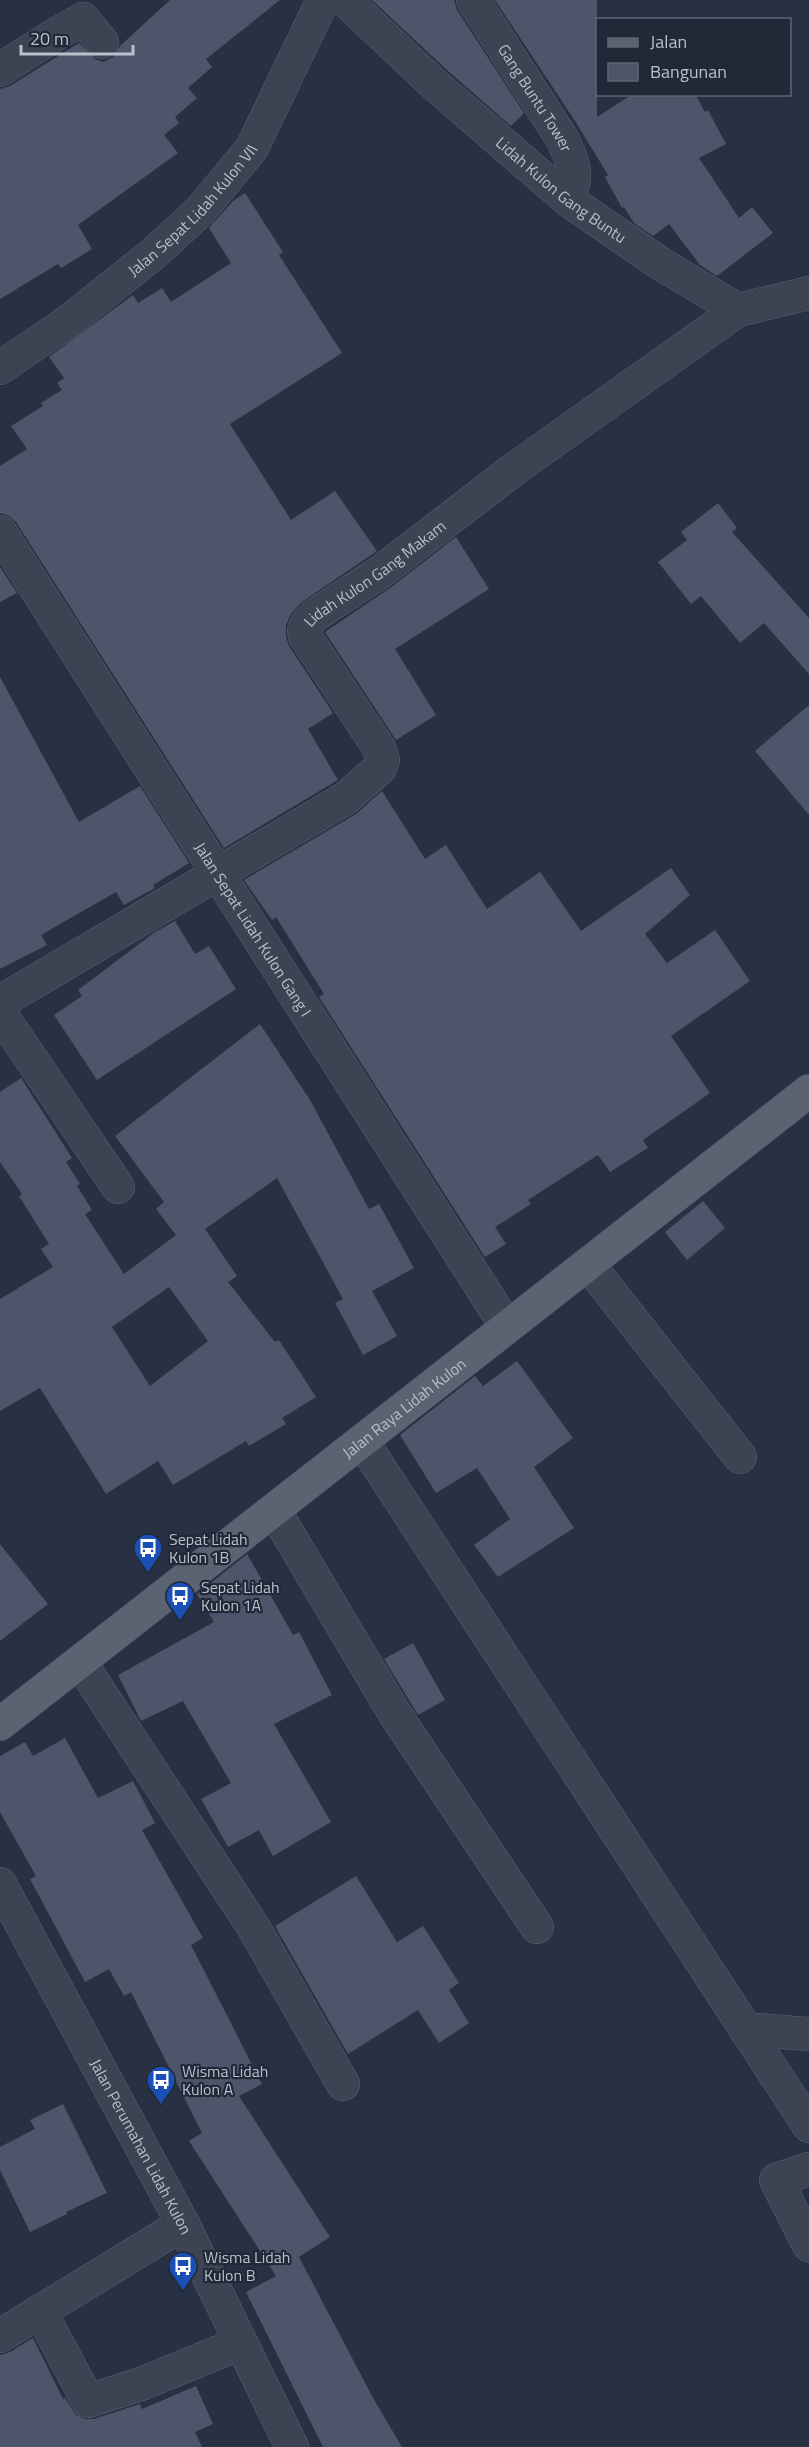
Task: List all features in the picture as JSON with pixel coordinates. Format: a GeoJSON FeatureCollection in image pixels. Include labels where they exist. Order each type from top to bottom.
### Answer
{"type":"FeatureCollection","features":[{"type":"Feature","properties":{"kind":"main road","name":"Jalan Raya Lidah Kulon"},"geometry":{"type":"LineString","coordinates":[[0,1724],[809,1091]]}},
{"type":"Feature","properties":{"kind":"street","name":"Jalan Sepat Lidah Kulon VII"},"geometry":{"type":"LineString","coordinates":[[0,368],[88,306],[153,254],[200,211],[252,148],[323,0]]}},
{"type":"Feature","properties":{"kind":"street","name":"Lidah Kulon Gang Buntu"},"geometry":{"type":"LineString","coordinates":[[345,0],[434,84],[568,200],[661,264],[738,310]]}},
{"type":"Feature","properties":{"kind":"street","name":"Gang Buntu Tower"},"geometry":{"type":"LineString","coordinates":[[473,0],[563,140],[573,163],[575,182],[568,200]]}},
{"type":"Feature","properties":{"kind":"street"},"geometry":{"type":"LineString","coordinates":[[0,70],[83,19],[102,42]]}},
{"type":"Feature","properties":{"kind":"street"},"geometry":{"type":"LineString","coordinates":[[738,310],[809,293]]}},
{"type":"Feature","properties":{"kind":"street","name":"Lidah Kulon Gang Makam"},"geometry":{"type":"LineString","coordinates":[[217,873],[346,798],[380,768],[383,760],[379,748],[305,636],[303,631],[306,624],[315,615],[379,573],[513,470],[738,310]]}},
{"type":"Feature","properties":{"kind":"street","name":"Jalan Sepat Lidah Kulon Gang I"},"geometry":{"type":"LineString","coordinates":[[0,532],[507,1327]]}},
{"type":"Feature","properties":{"kind":"street"},"geometry":{"type":"LineString","coordinates":[[0,1002],[217,873]]}},
{"type":"Feature","properties":{"kind":"street"},"geometry":{"type":"LineString","coordinates":[[0,1013],[118,1187]]}},
{"type":"Feature","properties":{"kind":"street"},"geometry":{"type":"LineString","coordinates":[[588,1264],[740,1457]]}},
{"type":"Feature","properties":{"kind":"street"},"geometry":{"type":"LineString","coordinates":[[362,1441],[809,2126]]}},
{"type":"Feature","properties":{"kind":"street"},"geometry":{"type":"LineString","coordinates":[[274,1510],[395,1714],[537,1927]]}},
{"type":"Feature","properties":{"kind":"street"},"geometry":{"type":"LineString","coordinates":[[80,1662],[254,1928],[343,2084]]}},
{"type":"Feature","properties":{"kind":"street","name":"Jalan Perumahan Lidah Kulon"},"geometry":{"type":"LineString","coordinates":[[0,1884],[183,2224],[292,2447]]}},
{"type":"Feature","properties":{"kind":"street"},"geometry":{"type":"LineString","coordinates":[[745,2029],[809,2034]]}},
{"type":"Feature","properties":{"kind":"street"},"geometry":{"type":"LineString","coordinates":[[809,2169],[776,2180],[809,2245]]}},
{"type":"Feature","properties":{"kind":"street"},"geometry":{"type":"LineString","coordinates":[[0,2336],[183,2224]]}},
{"type":"Feature","properties":{"kind":"street"},"geometry":{"type":"LineString","coordinates":[[40,2311],[88,2402],[141,2384],[241,2343]]}},
{"type":"Feature","properties":{"kind":"building"},"geometry":{"type":"Polygon","coordinates":[[[170,0],[280,0],[206,59],[212,67],[188,88],[197,98],[175,117],[179,123],[164,135],[178,153],[78,225],[92,249],[61,268],[58,264],[0,299],[0,89],[10,86],[79,43],[95,59],[103,62],[113,57],[120,46],[170,0]]]}},
{"type":"Feature","properties":{"kind":"building"},"geometry":{"type":"Polygon","coordinates":[[[372,0],[454,0],[457,10],[524,113],[511,126],[372,0]]]}},
{"type":"Feature","properties":{"kind":"building"},"geometry":{"type":"Polygon","coordinates":[[[495,0],[597,0],[597,117],[630,96],[696,96],[705,112],[708,110],[726,144],[699,158],[739,218],[752,207],[773,233],[717,276],[700,265],[669,224],[653,236],[634,223],[624,207],[622,208],[605,177],[608,175],[495,0]]]}},
{"type":"Feature","properties":{"kind":"building"},"geometry":{"type":"Polygon","coordinates":[[[245,193],[283,252],[279,255],[342,353],[230,424],[291,520],[335,491],[377,551],[302,602],[291,614],[286,625],[289,646],[333,713],[308,729],[338,780],[224,848],[16,522],[0,513],[0,466],[27,449],[11,426],[43,406],[41,403],[62,390],[57,383],[64,378],[49,357],[133,295],[138,303],[162,288],[171,302],[231,263],[209,228],[233,201],[245,193]]]}},
{"type":"Feature","properties":{"kind":"building"},"geometry":{"type":"Polygon","coordinates":[[[718,503],[737,528],[732,532],[809,618],[809,674],[764,623],[740,643],[701,596],[691,604],[658,562],[687,540],[681,532],[718,503]]]}},
{"type":"Feature","properties":{"kind":"building"},"geometry":{"type":"Polygon","coordinates":[[[456,537],[489,589],[395,649],[436,715],[396,740],[325,632],[390,588],[456,537]]]}},
{"type":"Feature","properties":{"kind":"building"},"geometry":{"type":"Polygon","coordinates":[[[0,567],[17,593],[0,602],[0,567]]]}},
{"type":"Feature","properties":{"kind":"building"},"geometry":{"type":"Polygon","coordinates":[[[0,677],[79,822],[140,786],[189,863],[153,885],[155,888],[124,905],[116,892],[41,935],[47,945],[0,969],[0,677]]]}},
{"type":"Feature","properties":{"kind":"building"},"geometry":{"type":"Polygon","coordinates":[[[809,705],[809,815],[755,751],[809,705]]]}},
{"type":"Feature","properties":{"kind":"building"},"geometry":{"type":"Polygon","coordinates":[[[382,791],[425,859],[446,845],[487,909],[540,872],[581,931],[671,868],[690,895],[645,934],[667,963],[715,930],[750,981],[671,1036],[710,1093],[643,1140],[648,1148],[610,1172],[598,1155],[528,1200],[531,1204],[495,1227],[506,1244],[485,1257],[319,997],[324,994],[276,917],[272,920],[244,880],[356,814],[382,791]]]}},
{"type":"Feature","properties":{"kind":"building"},"geometry":{"type":"Polygon","coordinates":[[[175,921],[195,954],[209,946],[236,989],[97,1080],[54,1015],[82,996],[78,990],[155,932],[175,921]]]}},
{"type":"Feature","properties":{"kind":"building"},"geometry":{"type":"Polygon","coordinates":[[[260,1024],[310,1100],[369,1209],[379,1204],[414,1268],[372,1291],[397,1336],[363,1355],[335,1303],[343,1299],[277,1178],[205,1229],[237,1276],[228,1282],[275,1342],[279,1340],[316,1397],[282,1418],[286,1424],[249,1446],[246,1441],[173,1485],[158,1461],[106,1494],[40,1388],[0,1411],[0,1299],[53,1267],[41,1249],[49,1244],[19,1196],[22,1194],[0,1162],[0,1092],[21,1078],[72,1158],[66,1162],[80,1184],[77,1186],[92,1210],[85,1214],[124,1274],[176,1235],[156,1209],[164,1202],[115,1136],[260,1024]],[[169,1287],[112,1327],[150,1386],[208,1341],[169,1287]]]}},
{"type":"Feature","properties":{"kind":"building"},"geometry":{"type":"Polygon","coordinates":[[[703,1201],[725,1228],[687,1260],[665,1232],[703,1201]]]}},
{"type":"Feature","properties":{"kind":"building"},"geometry":{"type":"Polygon","coordinates":[[[517,1361],[573,1438],[534,1467],[574,1528],[498,1577],[474,1545],[510,1519],[477,1468],[436,1493],[400,1435],[475,1376],[483,1386],[517,1361]]]}},
{"type":"Feature","properties":{"kind":"building"},"geometry":{"type":"Polygon","coordinates":[[[0,1544],[48,1604],[0,1641],[0,1544]]]}},
{"type":"Feature","properties":{"kind":"building"},"geometry":{"type":"Polygon","coordinates":[[[247,1554],[293,1635],[299,1632],[332,1695],[274,1724],[331,1822],[273,1856],[259,1830],[228,1847],[201,1799],[231,1783],[183,1701],[141,1721],[118,1675],[214,1622],[197,1594],[247,1554]]]}},
{"type":"Feature","properties":{"kind":"building"},"geometry":{"type":"Polygon","coordinates":[[[413,1643],[445,1700],[418,1715],[384,1659],[413,1643]]]}},
{"type":"Feature","properties":{"kind":"building"},"geometry":{"type":"Polygon","coordinates":[[[65,1738],[98,1798],[133,1781],[155,1823],[142,1830],[203,1938],[191,1945],[262,2084],[239,2096],[330,2237],[299,2257],[372,2396],[402,2447],[323,2447],[246,2292],[276,2276],[189,2141],[202,2133],[131,1992],[124,1996],[109,1969],[85,1982],[30,1879],[36,1876],[0,1812],[0,1756],[25,1742],[33,1756],[65,1738]]]}},
{"type":"Feature","properties":{"kind":"building"},"geometry":{"type":"Polygon","coordinates":[[[356,1876],[397,1942],[423,1926],[459,1983],[449,1990],[469,2023],[439,2043],[418,2010],[348,2054],[275,1926],[356,1876]]]}},
{"type":"Feature","properties":{"kind":"building"},"geometry":{"type":"Polygon","coordinates":[[[63,2104],[107,2193],[30,2232],[0,2170],[0,2147],[35,2129],[30,2120],[63,2104]]]}},
{"type":"Feature","properties":{"kind":"building"},"geometry":{"type":"Polygon","coordinates":[[[33,2338],[63,2399],[65,2398],[76,2415],[85,2419],[94,2419],[140,2404],[142,2409],[196,2386],[213,2424],[195,2432],[202,2447],[0,2447],[0,2355],[10,2352],[33,2338]]]}},
{"type":"Feature","properties":{"kind":"place","name":"Sepat Lidah Kulon 1B"},"geometry":{"type":"Point","coordinates":[148,1574]}},
{"type":"Feature","properties":{"kind":"place","name":"Sepat Lidah Kulon 1A"},"geometry":{"type":"Point","coordinates":[180,1622]}},
{"type":"Feature","properties":{"kind":"place","name":"Wisma Lidah Kulon A"},"geometry":{"type":"Point","coordinates":[161,2106]}},
{"type":"Feature","properties":{"kind":"place","name":"Wisma Lidah Kulon B"},"geometry":{"type":"Point","coordinates":[183,2292]}}]}
